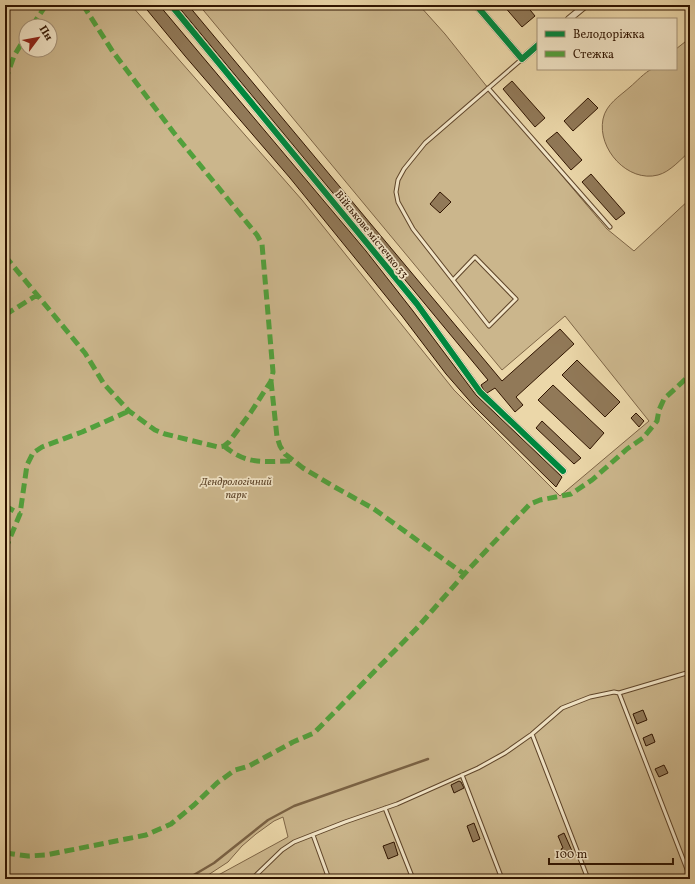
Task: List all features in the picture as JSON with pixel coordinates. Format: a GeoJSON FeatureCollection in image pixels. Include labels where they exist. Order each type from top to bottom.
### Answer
{"type":"FeatureCollection","features":[{"type":"Feature","properties":{"kind":"street","name":"Військове містечко 33"},"geometry":{"type":"LineString","coordinates":[[171,5],[417,304],[480,392],[563,471]]}},
{"type":"Feature","properties":{"kind":"street"},"geometry":{"type":"LineString","coordinates":[[476,5],[522,59],[537,46]]}},
{"type":"Feature","properties":{"kind":"street"},"geometry":{"type":"LineString","coordinates":[[570,18],[586,5]]}},
{"type":"Feature","properties":{"kind":"lane"},"geometry":{"type":"LineString","coordinates":[[453,280],[475,256],[516,299],[488,326],[413,229],[398,202],[396,192],[398,180],[408,162],[425,143],[522,59]]}},
{"type":"Feature","properties":{"kind":"lane"},"geometry":{"type":"LineString","coordinates":[[488,88],[610,227]]}},
{"type":"Feature","properties":{"kind":"lane"},"geometry":{"type":"LineString","coordinates":[[252,879],[282,850],[294,842],[397,804],[462,775],[505,753],[532,734],[562,708],[590,697],[614,692],[619,693],[690,672]]}},
{"type":"Feature","properties":{"kind":"lane"},"geometry":{"type":"LineString","coordinates":[[619,693],[690,877]]}},
{"type":"Feature","properties":{"kind":"lane"},"geometry":{"type":"LineString","coordinates":[[532,734],[588,879]]}},
{"type":"Feature","properties":{"kind":"lane"},"geometry":{"type":"LineString","coordinates":[[462,775],[502,879]]}},
{"type":"Feature","properties":{"kind":"lane"},"geometry":{"type":"LineString","coordinates":[[385,808],[413,879]]}},
{"type":"Feature","properties":{"kind":"lane"},"geometry":{"type":"LineString","coordinates":[[313,835],[329,879]]}},
{"type":"Feature","properties":{"kind":"green space","name":"Дендрологічний парк"},"geometry":{"type":"Polygon","coordinates":[[[5,5],[131,5],[302,200],[454,390],[560,496],[649,421],[565,316],[502,370],[199,5],[419,5],[445,34],[488,88],[607,229],[634,251],[690,199],[690,879],[211,879],[288,837],[283,817],[274,821],[256,834],[242,846],[228,862],[202,879],[5,879],[5,5]]]}},
{"type":"Feature","properties":{"kind":"green space"},"geometry":{"type":"Polygon","coordinates":[[[690,38],[690,151],[667,171],[658,175],[647,176],[636,174],[626,169],[610,152],[605,142],[602,130],[603,119],[610,105],[649,70],[677,70],[677,48],[690,38]]]}},
{"type":"Feature","properties":{"kind":"building"},"geometry":{"type":"Polygon","coordinates":[[[143,5],[159,5],[366,251],[476,395],[562,477],[556,487],[474,406],[446,374],[402,316],[290,178],[143,5]]]}},
{"type":"Feature","properties":{"kind":"building"},"geometry":{"type":"Polygon","coordinates":[[[177,5],[188,5],[502,381],[560,329],[574,344],[516,397],[523,405],[515,412],[495,388],[487,393],[483,389],[481,385],[488,380],[177,5]]]}},
{"type":"Feature","properties":{"kind":"building"},"geometry":{"type":"Polygon","coordinates":[[[503,5],[526,5],[535,16],[522,27],[503,5]]]}},
{"type":"Feature","properties":{"kind":"building"},"geometry":{"type":"Polygon","coordinates":[[[512,81],[545,118],[535,127],[503,89],[512,81]]]}},
{"type":"Feature","properties":{"kind":"building"},"geometry":{"type":"Polygon","coordinates":[[[588,98],[598,108],[573,131],[564,121],[588,98]]]}},
{"type":"Feature","properties":{"kind":"building"},"geometry":{"type":"Polygon","coordinates":[[[557,132],[582,160],[571,170],[546,141],[557,132]]]}},
{"type":"Feature","properties":{"kind":"building"},"geometry":{"type":"Polygon","coordinates":[[[591,174],[625,213],[616,220],[582,182],[591,174]]]}},
{"type":"Feature","properties":{"kind":"building"},"geometry":{"type":"Polygon","coordinates":[[[440,192],[451,202],[440,213],[430,204],[440,192]]]}},
{"type":"Feature","properties":{"kind":"building"},"geometry":{"type":"Polygon","coordinates":[[[577,360],[620,402],[605,417],[562,375],[577,360]]]}},
{"type":"Feature","properties":{"kind":"building"},"geometry":{"type":"Polygon","coordinates":[[[553,385],[604,433],[590,449],[538,400],[553,385]]]}},
{"type":"Feature","properties":{"kind":"building"},"geometry":{"type":"Polygon","coordinates":[[[636,413],[644,421],[639,427],[631,418],[636,413]]]}},
{"type":"Feature","properties":{"kind":"building"},"geometry":{"type":"Polygon","coordinates":[[[542,421],[581,458],[574,464],[536,428],[542,421]]]}},
{"type":"Feature","properties":{"kind":"building"},"geometry":{"type":"Polygon","coordinates":[[[643,710],[647,720],[637,724],[633,714],[643,710]]]}},
{"type":"Feature","properties":{"kind":"building"},"geometry":{"type":"Polygon","coordinates":[[[652,734],[655,742],[646,746],[643,738],[652,734]]]}},
{"type":"Feature","properties":{"kind":"building"},"geometry":{"type":"Polygon","coordinates":[[[664,765],[668,773],[659,777],[655,769],[664,765]]]}},
{"type":"Feature","properties":{"kind":"building"},"geometry":{"type":"Polygon","coordinates":[[[459,781],[464,788],[454,793],[451,785],[459,781]]]}},
{"type":"Feature","properties":{"kind":"building"},"geometry":{"type":"Polygon","coordinates":[[[474,823],[480,839],[473,842],[467,826],[474,823]]]}},
{"type":"Feature","properties":{"kind":"building"},"geometry":{"type":"Polygon","coordinates":[[[564,833],[572,851],[564,855],[558,836],[564,833]]]}},
{"type":"Feature","properties":{"kind":"building"},"geometry":{"type":"Polygon","coordinates":[[[394,842],[398,855],[388,859],[383,846],[394,842]]]}},
{"type":"Feature","properties":{"kind":"waterway"},"geometry":{"type":"LineString","coordinates":[[187,879],[214,863],[268,820],[294,806],[428,759]]}},
{"type":"Feature","properties":{"kind":"marked path"},"geometry":{"type":"LineString","coordinates":[[37,18],[46,5]]}},
{"type":"Feature","properties":{"kind":"marked path"},"geometry":{"type":"LineString","coordinates":[[5,256],[85,353],[104,384],[129,411],[155,430],[165,434],[218,447],[224,446],[229,442],[251,412],[271,381],[273,372],[262,244],[257,235],[174,133],[113,52],[83,5]]}},
{"type":"Feature","properties":{"kind":"marked path"},"geometry":{"type":"LineString","coordinates":[[5,81],[18,49]]}},
{"type":"Feature","properties":{"kind":"marked path"},"geometry":{"type":"LineString","coordinates":[[5,315],[37,295]]}},
{"type":"Feature","properties":{"kind":"marked path"},"geometry":{"type":"LineString","coordinates":[[5,853],[28,856],[46,855],[146,835],[171,824],[217,783],[235,770],[249,766],[293,742],[314,733],[417,628],[468,570],[530,504],[540,500],[571,494],[592,480],[627,449],[643,438],[657,421],[659,410],[664,399],[690,375]]}},
{"type":"Feature","properties":{"kind":"marked path"},"geometry":{"type":"LineString","coordinates":[[271,381],[277,437],[285,454],[303,468],[374,509],[464,574]]}},
{"type":"Feature","properties":{"kind":"marked path"},"geometry":{"type":"LineString","coordinates":[[5,550],[20,514],[27,465],[33,453],[42,447],[82,432],[129,411]]}},
{"type":"Feature","properties":{"kind":"marked path"},"geometry":{"type":"LineString","coordinates":[[224,446],[241,457],[249,460],[265,462],[294,461]]}},
{"type":"Feature","properties":{"kind":"marked path"},"geometry":{"type":"LineString","coordinates":[[5,506],[20,514]]}},
{"type":"Feature","properties":{"kind":"cycle path"},"geometry":{"type":"LineString","coordinates":[[171,5],[417,304],[480,392],[563,471]]}},
{"type":"Feature","properties":{"kind":"cycle path"},"geometry":{"type":"LineString","coordinates":[[476,5],[522,59],[537,46]]}}]}
